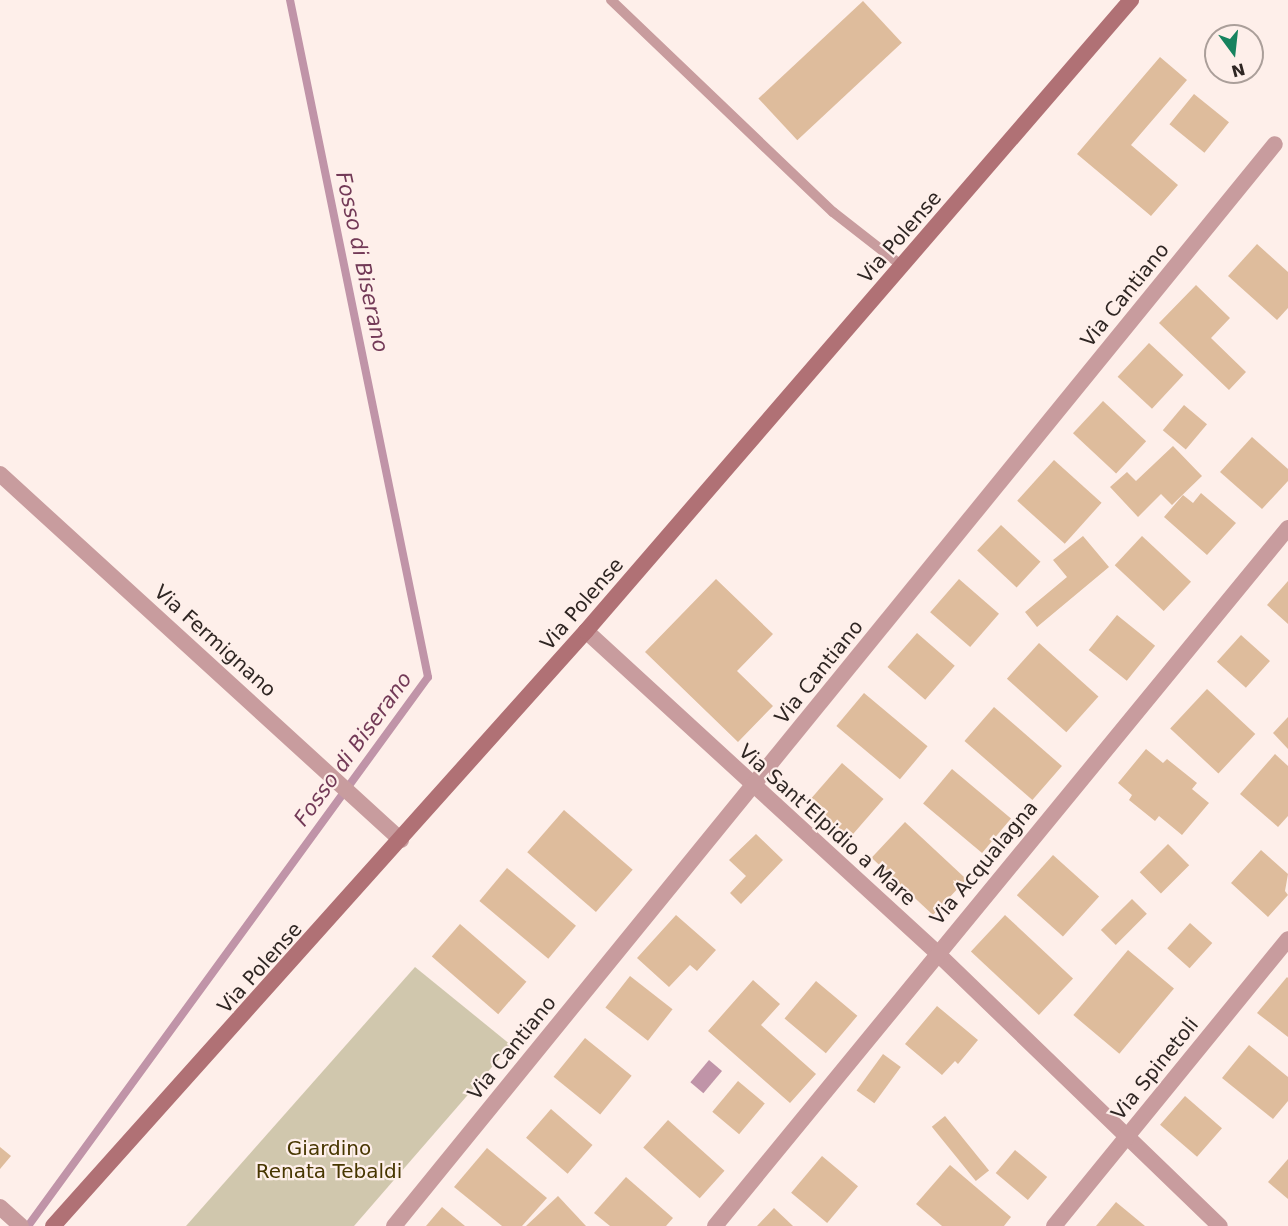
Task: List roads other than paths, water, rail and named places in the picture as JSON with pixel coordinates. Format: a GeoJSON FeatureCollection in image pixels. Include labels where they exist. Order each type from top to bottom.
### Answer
{"type":"FeatureCollection","features":[{"type":"Feature","properties":{"kind":"main road","name":"Via Polense"},"geometry":{"type":"LineString","coordinates":[[55,1225],[586,632],[1131,0]]}},
{"type":"Feature","properties":{"kind":"street","name":"Via Cantiano"},"geometry":{"type":"LineString","coordinates":[[394,1226],[1275,144]]}},
{"type":"Feature","properties":{"kind":"street","name":"Via Fermignano"},"geometry":{"type":"LineString","coordinates":[[0,474],[401,840]]}},
{"type":"Feature","properties":{"kind":"street","name":"Via Acqualagna"},"geometry":{"type":"LineString","coordinates":[[715,1226],[1288,528]]}},
{"type":"Feature","properties":{"kind":"street","name":"Via Sant'Elpidio a Mare"},"geometry":{"type":"LineString","coordinates":[[586,632],[938,953],[1220,1226]]}},
{"type":"Feature","properties":{"kind":"street","name":"Via Spinetoli"},"geometry":{"type":"LineString","coordinates":[[1054,1226],[1288,939]]}},
{"type":"Feature","properties":{"kind":"street"},"geometry":{"type":"LineString","coordinates":[[0,1207],[21,1226]]}},
{"type":"Feature","properties":{"kind":"lane"},"geometry":{"type":"LineString","coordinates":[[611,0],[826,206],[902,266]]}},
{"type":"Feature","properties":{"kind":"waterway","name":"Fosso di Biserano"},"geometry":{"type":"LineString","coordinates":[[28,1226],[428,677],[290,0]]}},
{"type":"Feature","properties":{"kind":"park label","name":"Giardino Renata Tebaldi"},"geometry":{"type":"Point","coordinates":[329,1160]}}]}
